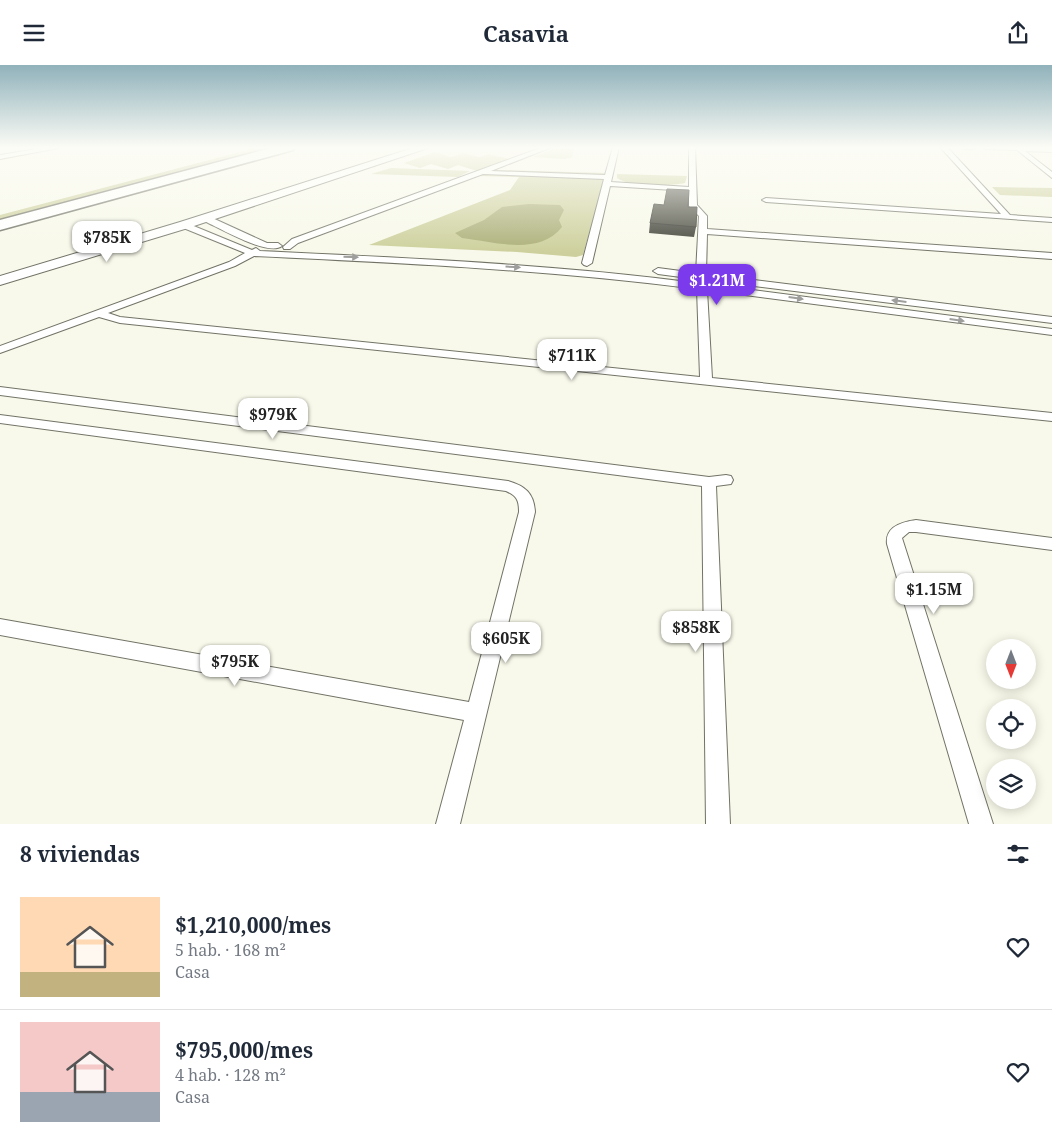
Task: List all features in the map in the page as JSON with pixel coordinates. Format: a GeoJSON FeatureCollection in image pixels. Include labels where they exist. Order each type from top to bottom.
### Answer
{"type":"FeatureCollection","features":[{"type":"Feature","properties":{"kind":"highway"},"geometry":{"type":"LineString","coordinates":[[0,215],[124,182]]}},
{"type":"Feature","properties":{"kind":"highway"},"geometry":{"type":"LineString","coordinates":[[0,225],[158,182]]}},
{"type":"Feature","properties":{"kind":"street"},"geometry":{"type":"LineString","coordinates":[[0,281],[316,182]]}},
{"type":"Feature","properties":{"kind":"street"},"geometry":{"type":"LineString","coordinates":[[287,247],[295,241],[451,182]]}},
{"type":"Feature","properties":{"kind":"street"},"geometry":{"type":"LineString","coordinates":[[587,263],[606,182]]}},
{"type":"Feature","properties":{"kind":"street"},"geometry":{"type":"LineString","coordinates":[[630,182],[693,189]]}},
{"type":"Feature","properties":{"kind":"street"},"geometry":{"type":"LineString","coordinates":[[693,182],[694,205],[703,217],[702,281],[706,381]]}},
{"type":"Feature","properties":{"kind":"street"},"geometry":{"type":"LineString","coordinates":[[976,182],[1008,217]]}},
{"type":"Feature","properties":{"kind":"street"},"geometry":{"type":"LineString","coordinates":[[766,200],[1052,220]]}},
{"type":"Feature","properties":{"kind":"street"},"geometry":{"type":"LineString","coordinates":[[205,218],[266,246],[445,253],[587,263],[1052,331]]}},
{"type":"Feature","properties":{"kind":"street"},"geometry":{"type":"LineString","coordinates":[[184,225],[252,253],[531,268],[702,281],[1052,320]]}},
{"type":"Feature","properties":{"kind":"street"},"geometry":{"type":"LineString","coordinates":[[702,231],[1052,256]]}},
{"type":"Feature","properties":{"kind":"street"},"geometry":{"type":"LineString","coordinates":[[1,352],[232,264],[266,246]]}},
{"type":"Feature","properties":{"kind":"street"},"geometry":{"type":"LineString","coordinates":[[101,314],[120,320],[1052,417]]}},
{"type":"Feature","properties":{"kind":"street"},"geometry":{"type":"LineString","coordinates":[[0,391],[717,481],[718,824]]}},
{"type":"Feature","properties":{"kind":"street"},"geometry":{"type":"LineString","coordinates":[[0,419],[508,486],[520,491],[527,499],[527,512],[448,824]]}},
{"type":"Feature","properties":{"kind":"street"},"geometry":{"type":"LineString","coordinates":[[980,824],[894,536],[905,527],[916,526],[1052,544]]}},
{"type":"Feature","properties":{"kind":"street"},"geometry":{"type":"LineString","coordinates":[[0,627],[476,713]]}},
{"type":"Feature","properties":{"kind":"shaded area"},"geometry":{"type":"Polygon","coordinates":[[[124,182],[158,182],[0,225],[0,215],[124,182]]]}},
{"type":"Feature","properties":{"kind":"shaded area"},"geometry":{"type":"Polygon","coordinates":[[[515,182],[603,182],[583,255],[576,257],[517,252],[369,245],[510,190],[515,182]]]}},
{"type":"Feature","properties":{"kind":"shaded area"},"geometry":{"type":"Polygon","coordinates":[[[628,182],[685,182],[670,185],[628,182]]]}},
{"type":"Feature","properties":{"kind":"shaded area"},"geometry":{"type":"Polygon","coordinates":[[[992,187],[1052,188],[1052,197],[1000,195],[992,187]]]}},
{"type":"Feature","properties":{"kind":"shaded area"},"geometry":{"type":"Polygon","coordinates":[[[529,204],[560,205],[564,210],[559,220],[562,227],[552,236],[541,242],[516,245],[462,238],[455,233],[484,220],[502,207],[529,204]]]}},
{"type":"Feature","properties":{"kind":"building"},"geometry":{"type":"Polygon","coordinates":[[[667,189],[689,190],[688,207],[697,207],[696,227],[650,223],[654,204],[664,205],[667,189]]]}}]}
